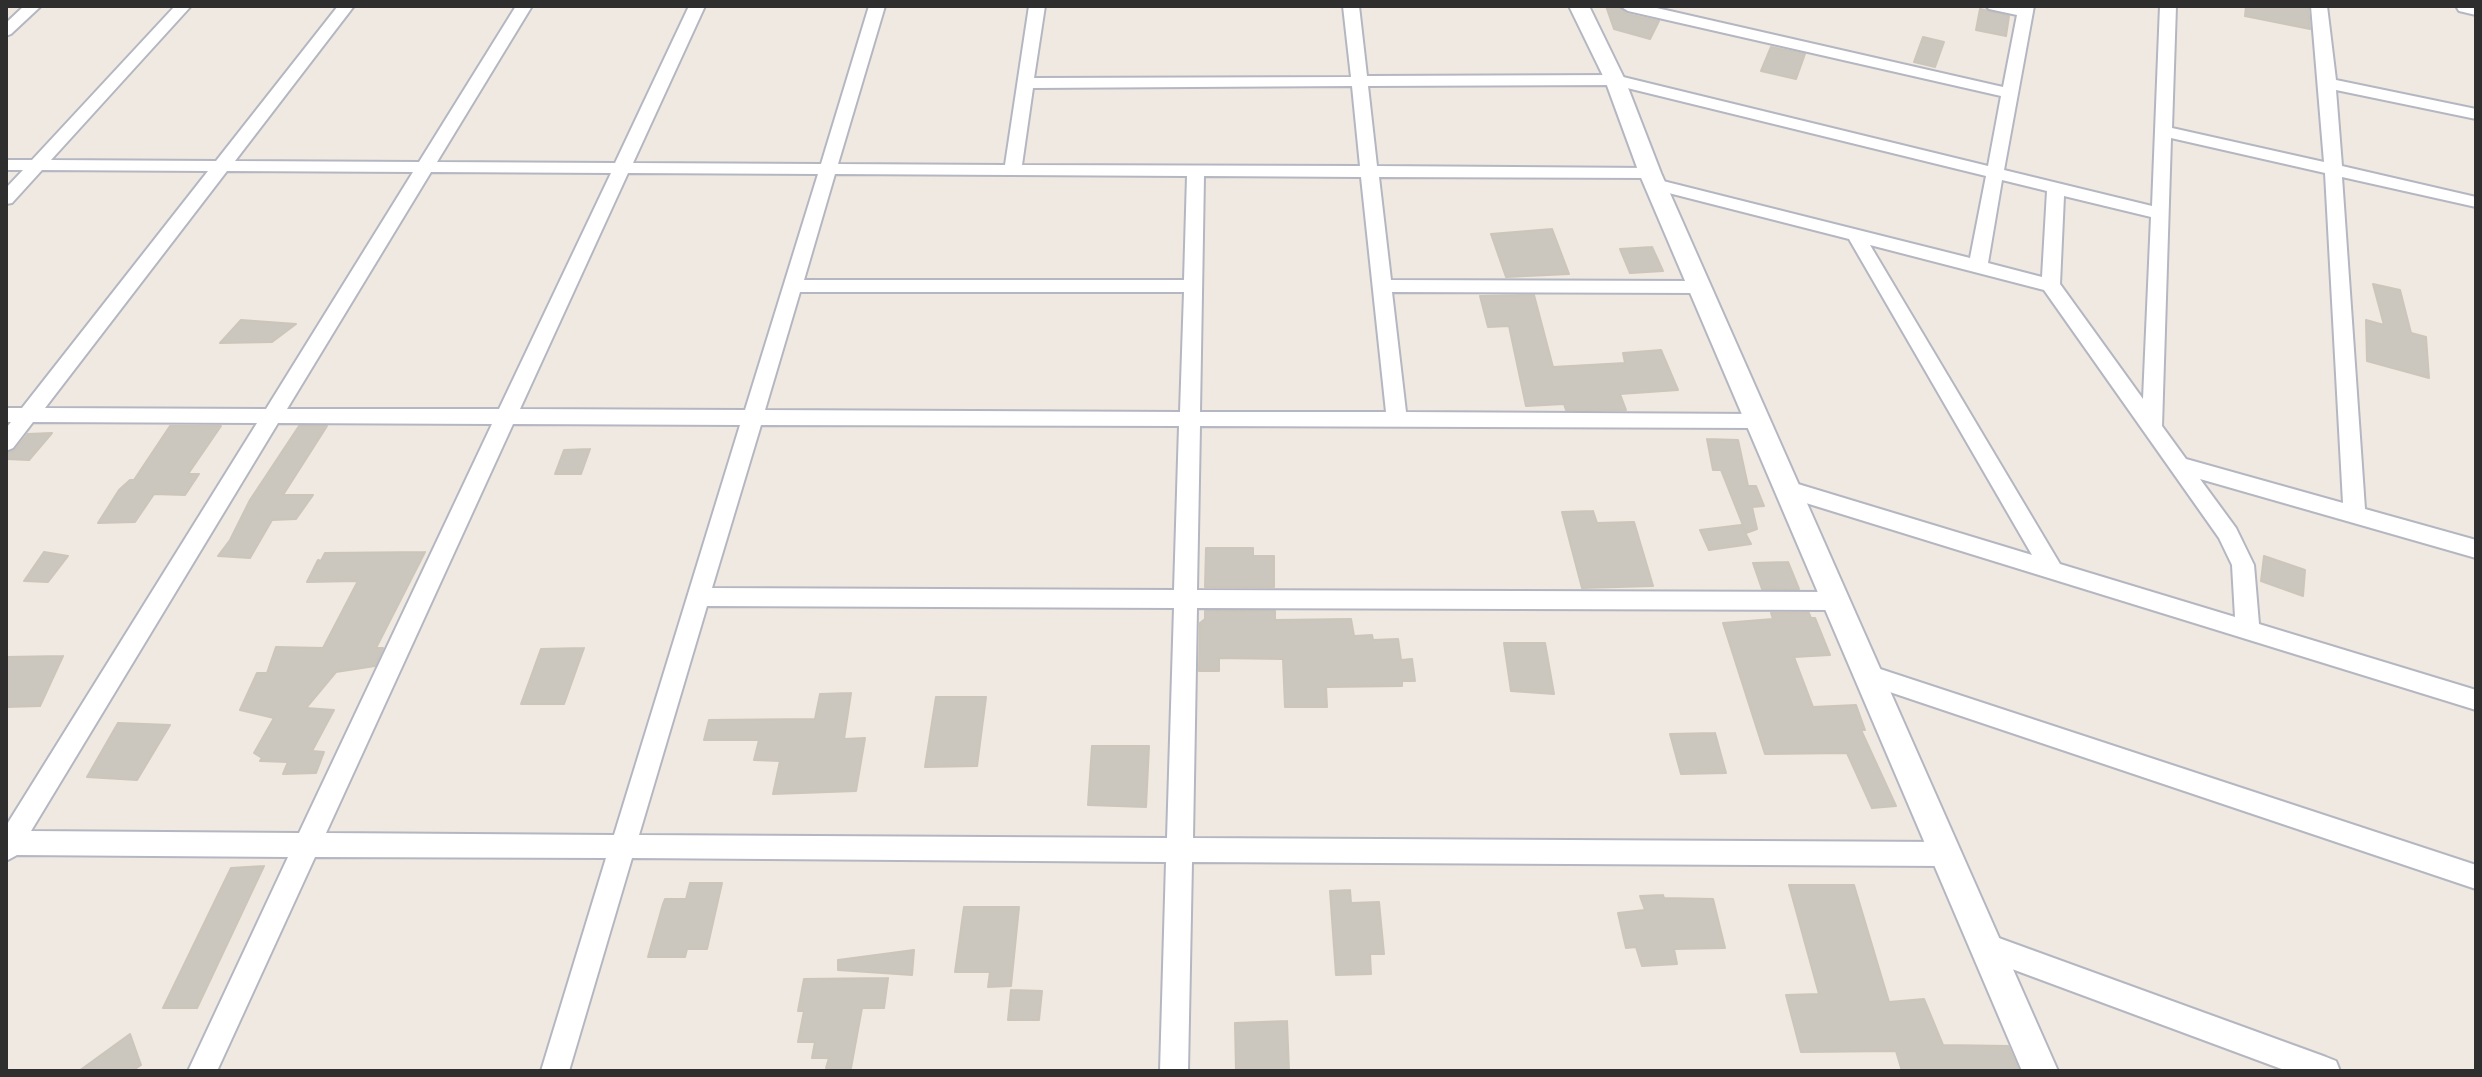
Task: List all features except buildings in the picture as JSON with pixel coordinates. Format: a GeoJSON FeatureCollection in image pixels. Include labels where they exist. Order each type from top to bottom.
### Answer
{"type":"FeatureCollection","features":[{"type":"Feature","properties":{"kind":"main road"},"geometry":{"type":"LineString","coordinates":[[2467,6],[2476,8]]}},
{"type":"Feature","properties":{"kind":"street"},"geometry":{"type":"LineString","coordinates":[[6,31],[33,6]]}},
{"type":"Feature","properties":{"kind":"street"},"geometry":{"type":"LineString","coordinates":[[6,199],[183,6]]}},
{"type":"Feature","properties":{"kind":"street"},"geometry":{"type":"LineString","coordinates":[[6,443],[346,6]]}},
{"type":"Feature","properties":{"kind":"street"},"geometry":{"type":"LineString","coordinates":[[7,845],[524,6]]}},
{"type":"Feature","properties":{"kind":"street"},"geometry":{"type":"LineString","coordinates":[[202,1071],[697,6]]}},
{"type":"Feature","properties":{"kind":"street"},"geometry":{"type":"LineString","coordinates":[[555,1071],[877,6]]}},
{"type":"Feature","properties":{"kind":"street"},"geometry":{"type":"LineString","coordinates":[[1013,170],[1037,6]]}},
{"type":"Feature","properties":{"kind":"street"},"geometry":{"type":"LineString","coordinates":[[1351,6],[1397,419]]}},
{"type":"Feature","properties":{"kind":"street"},"geometry":{"type":"LineString","coordinates":[[1579,6],[1615,80],[1652,178],[1871,676],[2040,1071]]}},
{"type":"Feature","properties":{"kind":"street"},"geometry":{"type":"LineString","coordinates":[[1628,6],[2010,93]]}},
{"type":"Feature","properties":{"kind":"street"},"geometry":{"type":"LineString","coordinates":[[1978,266],[2025,9],[1994,6]]}},
{"type":"Feature","properties":{"kind":"street"},"geometry":{"type":"LineString","coordinates":[[2152,425],[2166,132],[2168,6]]}},
{"type":"Feature","properties":{"kind":"street"},"geometry":{"type":"LineString","coordinates":[[2319,6],[2328,83],[2354,514]]}},
{"type":"Feature","properties":{"kind":"street"},"geometry":{"type":"LineString","coordinates":[[1026,83],[1615,80],[2161,214]]}},
{"type":"Feature","properties":{"kind":"street"},"geometry":{"type":"LineString","coordinates":[[2328,83],[2476,114]]}},
{"type":"Feature","properties":{"kind":"street"},"geometry":{"type":"LineString","coordinates":[[2166,132],[2476,202]]}},
{"type":"Feature","properties":{"kind":"street"},"geometry":{"type":"LineString","coordinates":[[6,165],[1370,171],[1652,178],[2051,285]]}},
{"type":"Feature","properties":{"kind":"street"},"geometry":{"type":"LineString","coordinates":[[1174,1071],[1196,170]]}},
{"type":"Feature","properties":{"kind":"street"},"geometry":{"type":"LineString","coordinates":[[2056,188],[2051,285],[2237,550],[2243,565],[2248,630]]}},
{"type":"Feature","properties":{"kind":"street"},"geometry":{"type":"LineString","coordinates":[[1855,234],[2052,569]]}},
{"type":"Feature","properties":{"kind":"street"},"geometry":{"type":"LineString","coordinates":[[792,286],[1193,286]]}},
{"type":"Feature","properties":{"kind":"street"},"geometry":{"type":"LineString","coordinates":[[1383,286],[1699,287]]}},
{"type":"Feature","properties":{"kind":"street"},"geometry":{"type":"LineString","coordinates":[[6,415],[1759,421]]}},
{"type":"Feature","properties":{"kind":"street"},"geometry":{"type":"LineString","coordinates":[[2180,465],[2476,549]]}},
{"type":"Feature","properties":{"kind":"street"},"geometry":{"type":"LineString","coordinates":[[1788,489],[2476,700]]}},
{"type":"Feature","properties":{"kind":"street"},"geometry":{"type":"LineString","coordinates":[[698,597],[1838,601]]}},
{"type":"Feature","properties":{"kind":"street"},"geometry":{"type":"LineString","coordinates":[[1871,676],[2476,877]]}},
{"type":"Feature","properties":{"kind":"street"},"geometry":{"type":"LineString","coordinates":[[7,845],[1945,854]]}},
{"type":"Feature","properties":{"kind":"street"},"geometry":{"type":"LineString","coordinates":[[1985,946],[2326,1071]]}}]}
